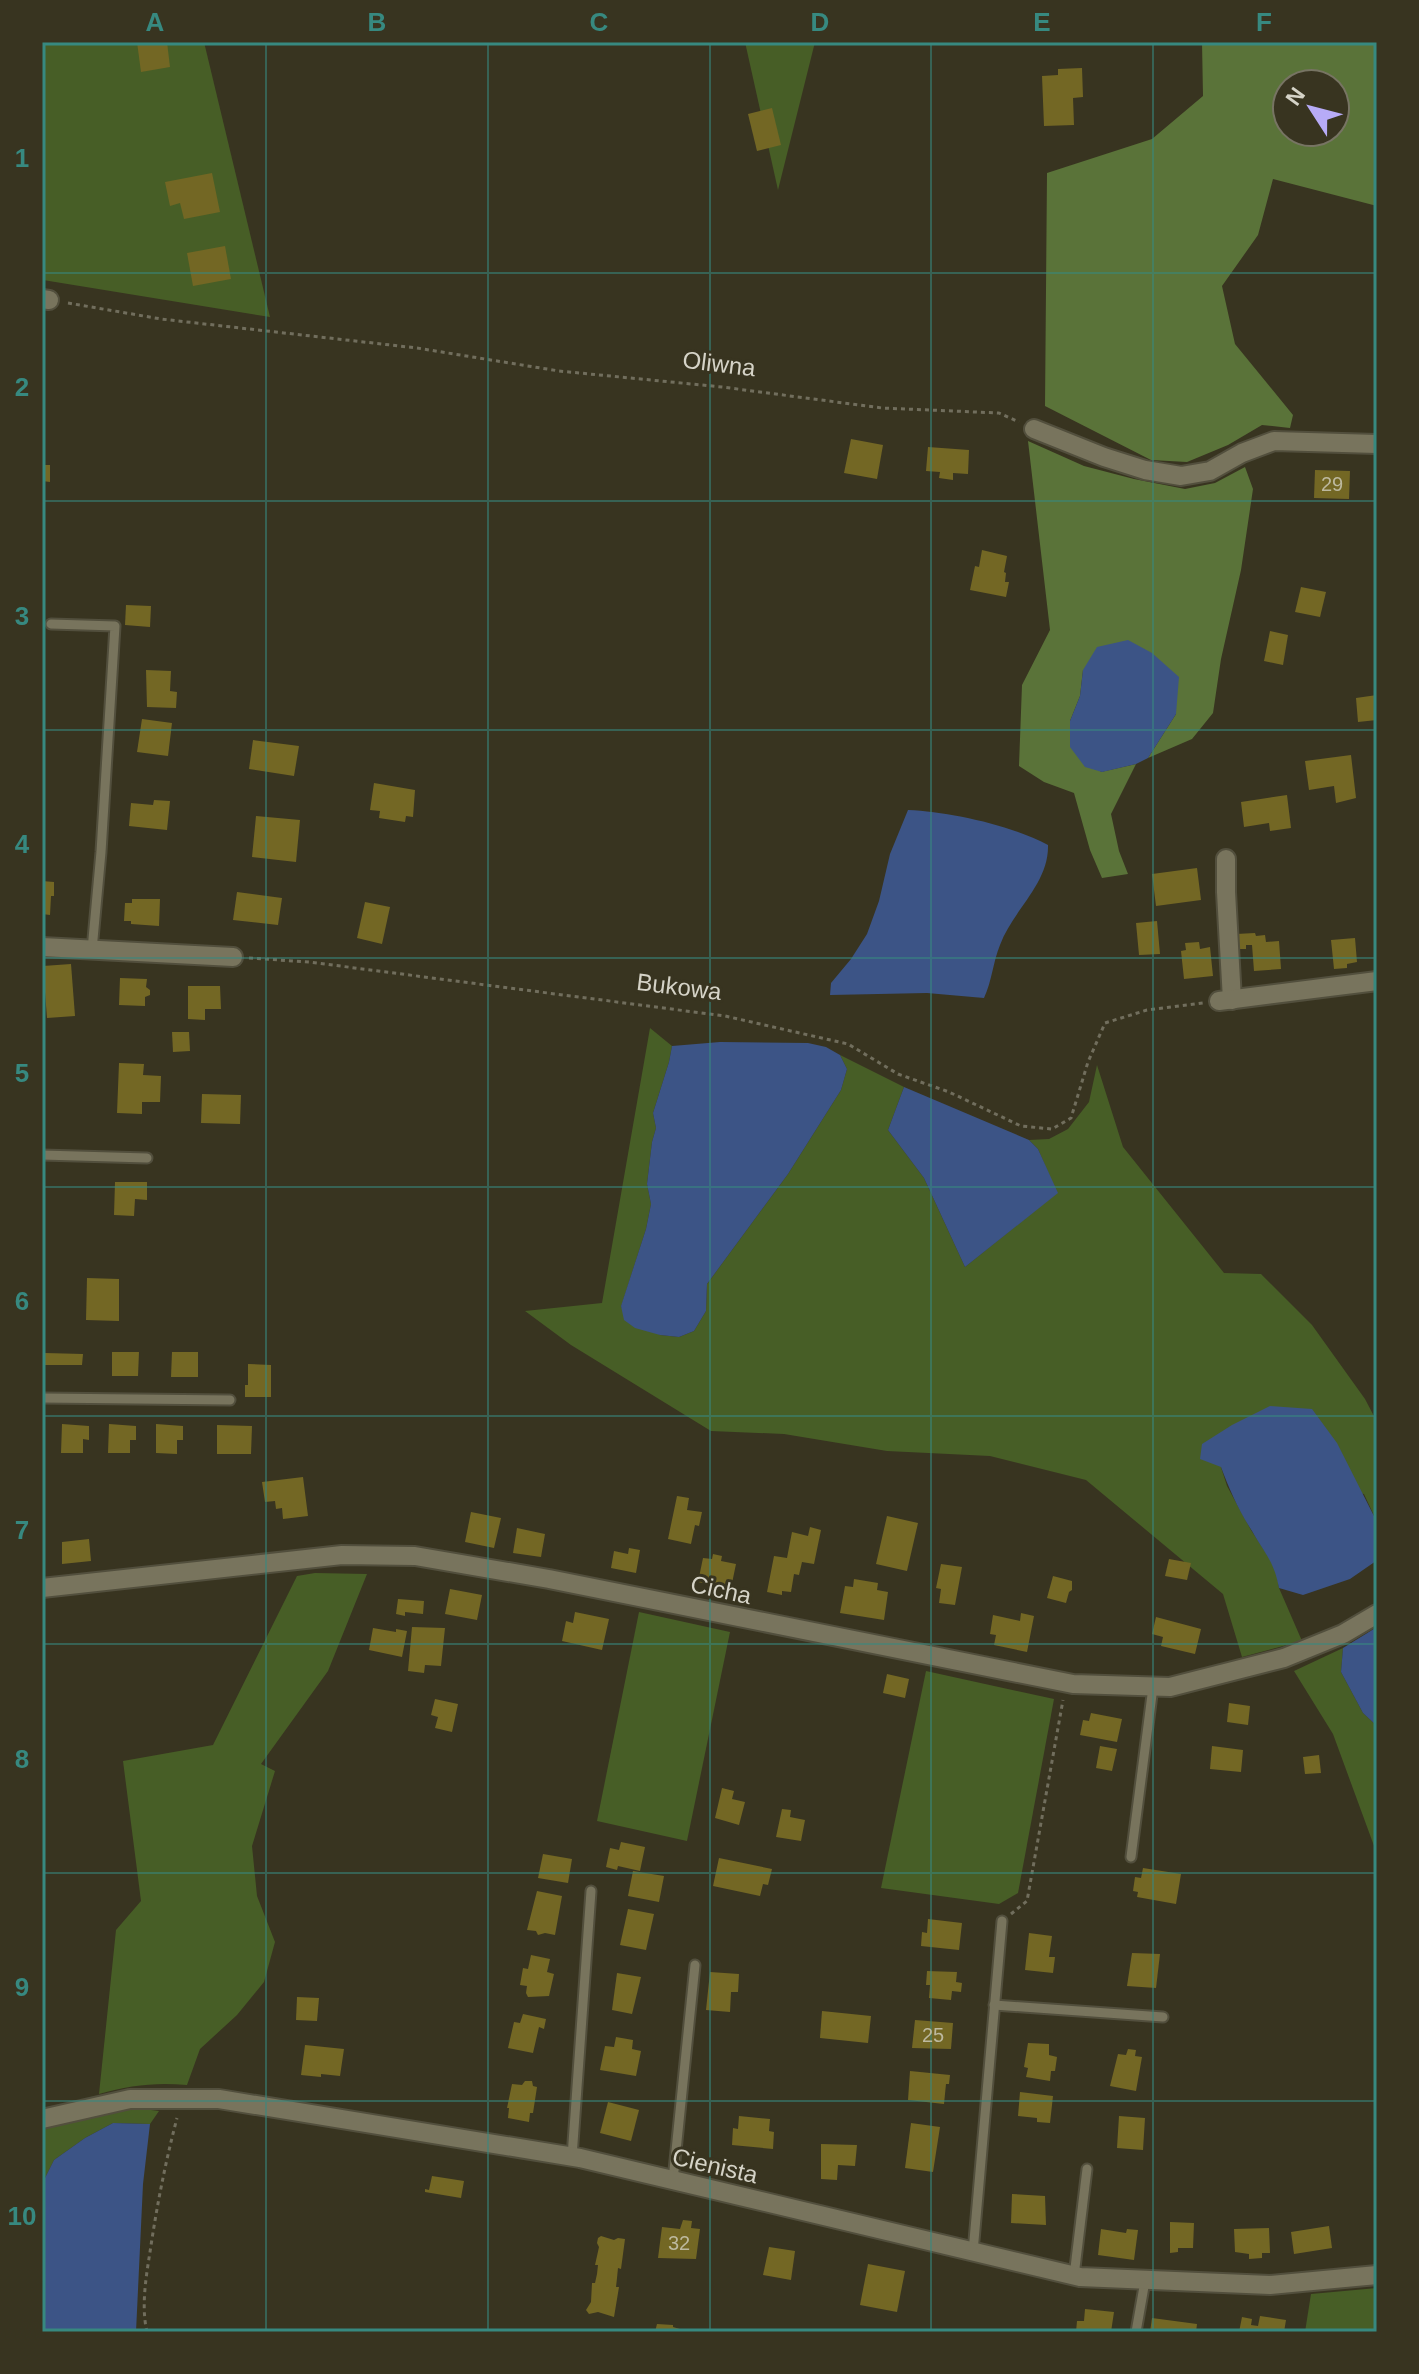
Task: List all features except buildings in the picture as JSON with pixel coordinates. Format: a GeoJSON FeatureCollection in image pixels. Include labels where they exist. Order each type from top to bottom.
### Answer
{"type":"FeatureCollection","features":[{"type":"Feature","properties":{"kind":"street"},"geometry":{"type":"LineString","coordinates":[[1034,429],[1104,457],[1145,470],[1181,476],[1210,471],[1242,453],[1274,441],[1377,444]]}},
{"type":"Feature","properties":{"kind":"street"},"geometry":{"type":"LineString","coordinates":[[1226,859],[1226,1001],[1377,981]]}},
{"type":"Feature","properties":{"kind":"street"},"geometry":{"type":"LineString","coordinates":[[42,947],[233,957]]}},
{"type":"Feature","properties":{"kind":"street","name":"Cicha"},"geometry":{"type":"LineString","coordinates":[[42,1588],[342,1555],[415,1556],[549,1579],[1066,1683],[1153,1687],[1170,1687],[1284,1658],[1343,1634],[1377,1614]]}},
{"type":"Feature","properties":{"kind":"street","name":"Cienista"},"geometry":{"type":"LineString","coordinates":[[42,2119],[130,2099],[219,2099],[572,2157],[1074,2276],[1270,2285],[1377,2275]]}},
{"type":"Feature","properties":{"kind":"lane"},"geometry":{"type":"LineString","coordinates":[[51,624],[115,626],[92,950]]}},
{"type":"Feature","properties":{"kind":"lane"},"geometry":{"type":"LineString","coordinates":[[42,1155],[147,1158]]}},
{"type":"Feature","properties":{"kind":"lane"},"geometry":{"type":"LineString","coordinates":[[42,1398],[230,1400]]}},
{"type":"Feature","properties":{"kind":"lane"},"geometry":{"type":"LineString","coordinates":[[1131,1857],[1153,1687]]}},
{"type":"Feature","properties":{"kind":"lane"},"geometry":{"type":"LineString","coordinates":[[572,2157],[591,1891]]}},
{"type":"Feature","properties":{"kind":"lane"},"geometry":{"type":"LineString","coordinates":[[973,2252],[1002,1921]]}},
{"type":"Feature","properties":{"kind":"lane"},"geometry":{"type":"LineString","coordinates":[[673,2180],[695,1965]]}},
{"type":"Feature","properties":{"kind":"lane"},"geometry":{"type":"LineString","coordinates":[[994,2005],[1163,2017]]}},
{"type":"Feature","properties":{"kind":"lane"},"geometry":{"type":"LineString","coordinates":[[1074,2276],[1087,2169]]}},
{"type":"Feature","properties":{"kind":"lane"},"geometry":{"type":"LineString","coordinates":[[1136,2332],[1145,2281]]}},
{"type":"Feature","properties":{"kind":"path","name":"Oliwna"},"geometry":{"type":"LineString","coordinates":[[46,299],[161,319],[417,348],[559,371],[722,387],[882,408],[999,413],[1034,429]]}},
{"type":"Feature","properties":{"kind":"path","name":"Bukowa"},"geometry":{"type":"LineString","coordinates":[[233,957],[309,962],[725,1016],[848,1044],[898,1074],[949,1092],[1021,1126],[1052,1129],[1071,1118],[1088,1062],[1105,1023],[1147,1010],[1226,1001]]}},
{"type":"Feature","properties":{"kind":"path"},"geometry":{"type":"LineString","coordinates":[[1002,1921],[1027,1901],[1066,1683]]}},
{"type":"Feature","properties":{"kind":"path"},"geometry":{"type":"LineString","coordinates":[[147,2332],[144,2322],[147,2276],[159,2187],[182,2099]]}},
{"type":"Feature","properties":{"kind":"green space"},"geometry":{"type":"Polygon","coordinates":[[[42,42],[204,42],[270,317],[43,280],[42,42]]]}},
{"type":"Feature","properties":{"kind":"green space"},"geometry":{"type":"Polygon","coordinates":[[[745,42],[815,42],[778,190],[745,42]]]}},
{"type":"Feature","properties":{"kind":"green space"},"geometry":{"type":"Polygon","coordinates":[[[1202,42],[1377,42],[1377,206],[1273,179],[1258,235],[1222,286],[1235,344],[1293,415],[1290,428],[1262,425],[1228,445],[1187,462],[1151,460],[1045,406],[1047,173],[1152,139],[1203,96],[1202,42]]]}},
{"type":"Feature","properties":{"kind":"green space"},"geometry":{"type":"Polygon","coordinates":[[[1028,441],[1084,466],[1185,489],[1215,483],[1245,467],[1253,489],[1241,570],[1221,659],[1213,713],[1192,739],[1148,758],[1176,714],[1083,670],[1080,696],[1070,721],[1101,772],[1136,764],[1111,814],[1128,874],[1102,878],[1090,850],[1074,793],[1044,782],[1019,766],[1022,685],[1050,630],[1028,441]]]}},
{"type":"Feature","properties":{"kind":"green space"},"geometry":{"type":"Polygon","coordinates":[[[650,1028],[672,1046],[653,1113],[656,1128],[647,1184],[651,1204],[621,1307],[660,1335],[679,1337],[694,1331],[706,1311],[707,1284],[788,1174],[841,1090],[847,1069],[840,1055],[904,1087],[888,1130],[924,1178],[965,1267],[1057,1193],[1038,1149],[1029,1140],[1049,1139],[1068,1129],[1089,1102],[1097,1065],[1123,1147],[1224,1273],[1261,1274],[1312,1325],[1365,1399],[1377,1422],[1377,1522],[1364,1494],[1221,1467],[1227,1486],[1276,1568],[1279,1588],[1302,1641],[1242,1657],[1223,1594],[1086,1480],[990,1456],[887,1451],[784,1434],[711,1431],[571,1345],[525,1311],[602,1303],[650,1028]]]}},
{"type":"Feature","properties":{"kind":"green space"},"geometry":{"type":"Polygon","coordinates":[[[315,1573],[367,1574],[328,1671],[261,1764],[275,1771],[252,1846],[257,1896],[275,1942],[264,1982],[237,2015],[200,2049],[187,2085],[143,2085],[99,2094],[116,1930],[141,1901],[123,1761],[213,1745],[297,1576],[315,1573]]]}},
{"type":"Feature","properties":{"kind":"green space"},"geometry":{"type":"Polygon","coordinates":[[[639,1612],[730,1632],[687,1841],[597,1821],[639,1612]]]}},
{"type":"Feature","properties":{"kind":"green space"},"geometry":{"type":"Polygon","coordinates":[[[1343,1648],[1341,1672],[1363,1713],[1377,1726],[1377,1854],[1333,1734],[1294,1671],[1343,1648]]]}},
{"type":"Feature","properties":{"kind":"green space"},"geometry":{"type":"Polygon","coordinates":[[[926,1671],[1054,1699],[1018,1893],[999,1904],[881,1888],[926,1671]]]}},
{"type":"Feature","properties":{"kind":"green space"},"geometry":{"type":"Polygon","coordinates":[[[135,2108],[159,2111],[150,2124],[113,2123],[85,2138],[54,2160],[42,2184],[42,2128],[135,2108]]]}},
{"type":"Feature","properties":{"kind":"green space"},"geometry":{"type":"Polygon","coordinates":[[[1377,2288],[1377,2332],[1305,2332],[1311,2294],[1377,2288]]]}},
{"type":"Feature","properties":{"kind":"water"},"geometry":{"type":"Polygon","coordinates":[[[1128,640],[1152,653],[1179,677],[1176,714],[1148,758],[1102,772],[1085,767],[1070,747],[1070,721],[1080,696],[1083,670],[1097,647],[1128,640]]]}},
{"type":"Feature","properties":{"kind":"water"},"geometry":{"type":"Polygon","coordinates":[[[908,810],[980,821],[1016,831],[1048,845],[1043,872],[1006,932],[984,998],[927,993],[830,995],[831,983],[867,934],[879,901],[890,854],[908,810]]]}},
{"type":"Feature","properties":{"kind":"water"},"geometry":{"type":"Polygon","coordinates":[[[720,1042],[808,1043],[826,1047],[840,1055],[847,1069],[841,1090],[788,1174],[707,1284],[706,1311],[694,1331],[679,1337],[660,1335],[635,1328],[624,1320],[621,1306],[651,1204],[647,1184],[656,1128],[653,1113],[672,1046],[720,1042]]]}},
{"type":"Feature","properties":{"kind":"water"},"geometry":{"type":"Polygon","coordinates":[[[904,1087],[1029,1140],[1038,1149],[1058,1193],[965,1267],[924,1178],[888,1130],[904,1087]]]}},
{"type":"Feature","properties":{"kind":"water"},"geometry":{"type":"Polygon","coordinates":[[[1270,1406],[1312,1409],[1337,1443],[1377,1522],[1376,1561],[1350,1579],[1303,1595],[1279,1588],[1272,1564],[1239,1508],[1221,1467],[1200,1459],[1202,1444],[1270,1406]]]}},
{"type":"Feature","properties":{"kind":"water"},"geometry":{"type":"Polygon","coordinates":[[[1377,1627],[1377,1726],[1363,1713],[1341,1672],[1343,1648],[1377,1627]]]}},
{"type":"Feature","properties":{"kind":"water"},"geometry":{"type":"Polygon","coordinates":[[[113,2123],[150,2124],[143,2184],[136,2332],[42,2332],[42,2184],[54,2160],[113,2123]]]}}]}
